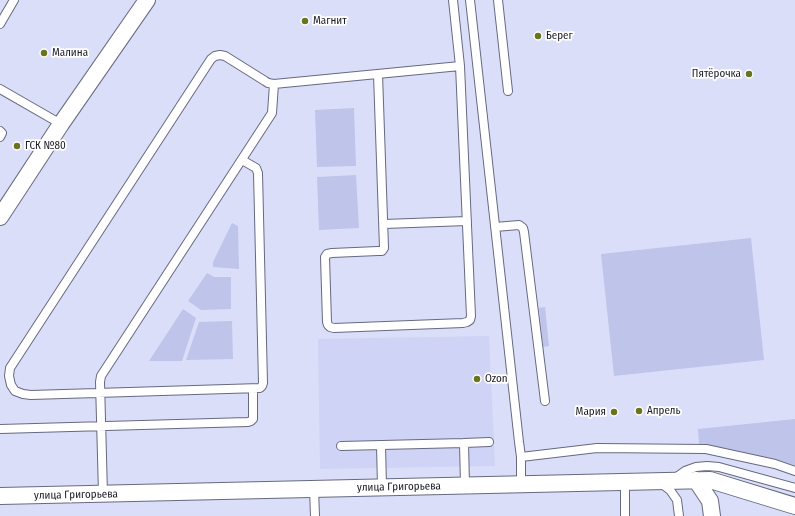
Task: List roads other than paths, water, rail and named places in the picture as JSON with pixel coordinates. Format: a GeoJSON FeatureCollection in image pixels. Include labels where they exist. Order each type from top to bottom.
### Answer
{"type":"FeatureCollection","features":[{"type":"Feature","properties":{"kind":"street"},"geometry":{"type":"LineString","coordinates":[[0,218],[61,124],[147,0]]}},
{"type":"Feature","properties":{"kind":"street"},"geometry":{"type":"LineString","coordinates":[[696,480],[710,501],[712,516]]}},
{"type":"Feature","properties":{"kind":"street","name":"улица Григорьева"},"geometry":{"type":"LineString","coordinates":[[0,496],[710,480],[795,506]]}},
{"type":"Feature","properties":{"kind":"lane"},"geometry":{"type":"LineString","coordinates":[[0,24],[14,0]]}},
{"type":"Feature","properties":{"kind":"lane"},"geometry":{"type":"LineString","coordinates":[[378,74],[385,245],[382,250],[332,253],[327,254],[324,257],[328,325],[334,328],[467,322],[470,320],[471,316],[467,221],[460,66],[453,0]]}},
{"type":"Feature","properties":{"kind":"lane"},"geometry":{"type":"LineString","coordinates":[[470,0],[521,457],[521,484]]}},
{"type":"Feature","properties":{"kind":"lane"},"geometry":{"type":"LineString","coordinates":[[498,0],[508,91]]}},
{"type":"Feature","properties":{"kind":"lane"},"geometry":{"type":"LineString","coordinates":[[242,160],[256,168],[258,173],[262,386],[260,388],[253,389],[101,393],[23,394],[15,391],[11,385],[9,376],[10,368],[211,59],[215,56],[225,56],[265,82],[274,84],[460,66]]}},
{"type":"Feature","properties":{"kind":"lane"},"geometry":{"type":"LineString","coordinates":[[103,494],[101,376],[272,113],[274,84]]}},
{"type":"Feature","properties":{"kind":"lane"},"geometry":{"type":"LineString","coordinates":[[0,89],[61,124]]}},
{"type":"Feature","properties":{"kind":"lane"},"geometry":{"type":"LineString","coordinates":[[0,131],[2,133],[0,137]]}},
{"type":"Feature","properties":{"kind":"lane"},"geometry":{"type":"LineString","coordinates":[[384,224],[467,221]]}},
{"type":"Feature","properties":{"kind":"lane"},"geometry":{"type":"LineString","coordinates":[[496,227],[519,225],[523,228],[545,401]]}},
{"type":"Feature","properties":{"kind":"lane"},"geometry":{"type":"LineString","coordinates":[[0,429],[251,421],[253,419],[253,389]]}},
{"type":"Feature","properties":{"kind":"lane"},"geometry":{"type":"LineString","coordinates":[[341,446],[489,442]]}},
{"type":"Feature","properties":{"kind":"lane"},"geometry":{"type":"LineString","coordinates":[[464,443],[466,485]]}},
{"type":"Feature","properties":{"kind":"lane"},"geometry":{"type":"LineString","coordinates":[[381,445],[382,487]]}},
{"type":"Feature","properties":{"kind":"lane"},"geometry":{"type":"LineString","coordinates":[[521,457],[597,448],[700,449],[775,464],[795,471]]}},
{"type":"Feature","properties":{"kind":"lane"},"geometry":{"type":"LineString","coordinates":[[679,516],[677,500],[665,481],[696,467],[720,467],[795,488]]}},
{"type":"Feature","properties":{"kind":"lane"},"geometry":{"type":"LineString","coordinates":[[625,482],[625,516]]}},
{"type":"Feature","properties":{"kind":"lane"},"geometry":{"type":"LineString","coordinates":[[314,489],[315,516]]}},
{"type":"Feature","properties":{"kind":"place","name":"Магнит"},"geometry":{"type":"Point","coordinates":[305,21]}},
{"type":"Feature","properties":{"kind":"place","name":"Берег"},"geometry":{"type":"Point","coordinates":[538,36]}},
{"type":"Feature","properties":{"kind":"place","name":"Малина"},"geometry":{"type":"Point","coordinates":[44,53]}},
{"type":"Feature","properties":{"kind":"place","name":"Пятёрочка"},"geometry":{"type":"Point","coordinates":[749,74]}},
{"type":"Feature","properties":{"kind":"place","name":"ГСК №80"},"geometry":{"type":"Point","coordinates":[17,146]}},
{"type":"Feature","properties":{"kind":"place","name":"Ozon"},"geometry":{"type":"Point","coordinates":[477,379]}},
{"type":"Feature","properties":{"kind":"place","name":"Апрель"},"geometry":{"type":"Point","coordinates":[639,411]}},
{"type":"Feature","properties":{"kind":"place","name":"Мария"},"geometry":{"type":"Point","coordinates":[614,412]}}]}
